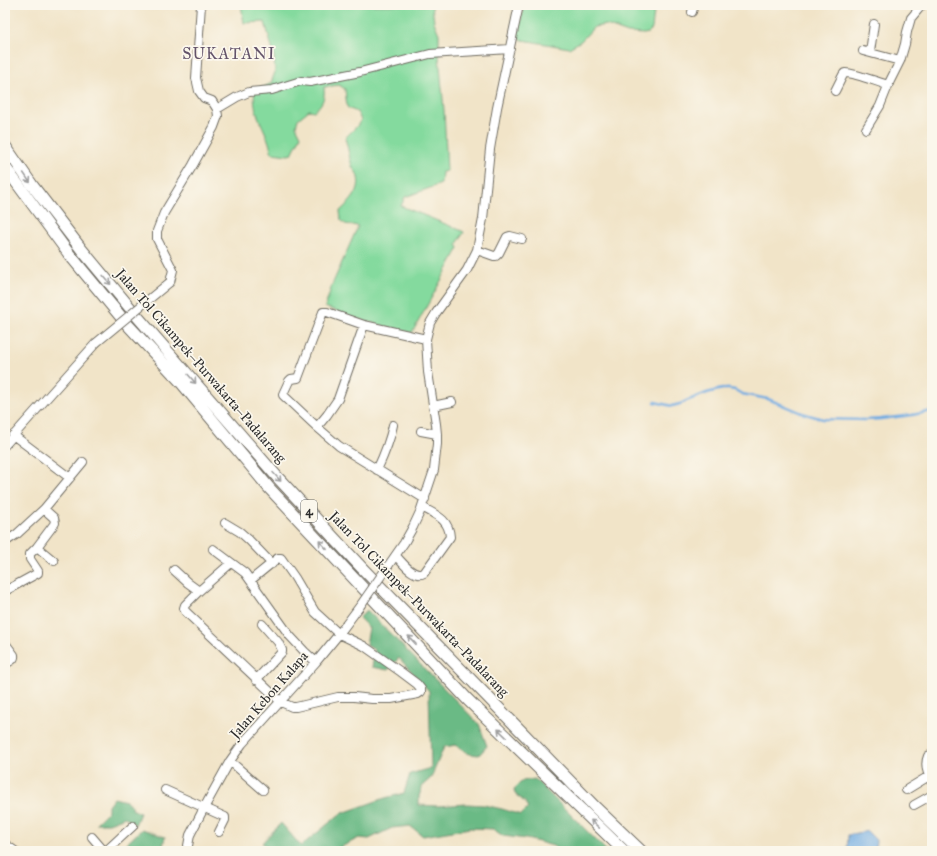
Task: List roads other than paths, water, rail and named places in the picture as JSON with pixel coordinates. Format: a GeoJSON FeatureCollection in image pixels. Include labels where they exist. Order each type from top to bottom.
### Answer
{"type":"FeatureCollection","features":[{"type":"Feature","properties":{"kind":"highway","name":"Jalan Tol Cikampek–Purwakarta–Padalarang"},"geometry":{"type":"LineString","coordinates":[[5,146],[32,185],[82,250],[136,315],[279,479],[362,568],[596,808],[641,851]]}},
{"type":"Feature","properties":{"kind":"highway","name":"Jalan Tol Cikampek–Purwakarta–Padalarang"},"geometry":{"type":"LineString","coordinates":[[5,166],[69,254],[121,318],[180,382],[270,489],[468,700],[624,851]]}},
{"type":"Feature","properties":{"kind":"street"},"geometry":{"type":"LineString","coordinates":[[5,445],[96,343],[170,282],[173,270],[157,238],[157,231],[164,213],[193,165],[214,127],[218,116],[217,109],[212,101],[204,98],[201,94],[196,78],[201,5]]}},
{"type":"Feature","properties":{"kind":"street"},"geometry":{"type":"LineString","coordinates":[[396,556],[408,569],[421,575],[424,573],[450,538],[448,529],[442,518],[377,470],[339,446],[284,395],[283,391],[291,379],[298,378],[323,312],[327,312],[364,325],[426,339],[430,323],[467,270],[477,250],[483,219],[490,149],[497,108],[520,5]]}},
{"type":"Feature","properties":{"kind":"street"},"geometry":{"type":"LineString","coordinates":[[866,129],[880,106],[888,85],[900,61],[911,18],[922,5]]}},
{"type":"Feature","properties":{"kind":"street"},"geometry":{"type":"LineString","coordinates":[[874,24],[866,51],[900,61]]}},
{"type":"Feature","properties":{"kind":"street"},"geometry":{"type":"LineString","coordinates":[[217,109],[237,97],[249,92],[272,90],[301,81],[310,82],[360,72],[430,54],[510,50]]}},
{"type":"Feature","properties":{"kind":"street"},"geometry":{"type":"LineString","coordinates":[[835,91],[844,73],[861,76],[888,85]]}},
{"type":"Feature","properties":{"kind":"street"},"geometry":{"type":"LineString","coordinates":[[477,250],[496,256],[507,237],[510,236],[522,239]]}},
{"type":"Feature","properties":{"kind":"street"},"geometry":{"type":"LineString","coordinates":[[317,427],[338,399],[364,325]]}},
{"type":"Feature","properties":{"kind":"street","name":"Jalan Kebon Kalapa"},"geometry":{"type":"LineString","coordinates":[[187,851],[190,836],[204,808],[242,744],[316,662],[339,634],[396,556],[413,527],[434,470],[437,444],[437,434],[428,372],[426,339]]}},
{"type":"Feature","properties":{"kind":"street"},"geometry":{"type":"LineString","coordinates":[[433,406],[452,402]]}},
{"type":"Feature","properties":{"kind":"street"},"geometry":{"type":"LineString","coordinates":[[377,470],[386,450],[393,425]]}},
{"type":"Feature","properties":{"kind":"street"},"geometry":{"type":"LineString","coordinates":[[421,431],[437,434]]}},
{"type":"Feature","properties":{"kind":"street"},"geometry":{"type":"LineString","coordinates":[[13,435],[70,478]]}},
{"type":"Feature","properties":{"kind":"street"},"geometry":{"type":"LineString","coordinates":[[5,542],[17,534],[44,509],[83,462]]}},
{"type":"Feature","properties":{"kind":"street"},"geometry":{"type":"LineString","coordinates":[[5,591],[38,574],[38,571],[29,557],[30,554],[38,547],[54,523],[54,518],[44,509]]}},
{"type":"Feature","properties":{"kind":"street"},"geometry":{"type":"LineString","coordinates":[[224,523],[240,532],[272,564]]}},
{"type":"Feature","properties":{"kind":"street"},"geometry":{"type":"LineString","coordinates":[[38,547],[54,561]]}},
{"type":"Feature","properties":{"kind":"street"},"geometry":{"type":"LineString","coordinates":[[213,549],[245,573],[290,636],[316,662]]}},
{"type":"Feature","properties":{"kind":"street"},"geometry":{"type":"LineString","coordinates":[[232,563],[185,605],[185,611],[280,702],[296,707],[338,697],[391,699],[418,694],[421,692],[421,689],[417,684],[364,646],[339,634],[315,612],[282,558],[278,558],[251,580]]}},
{"type":"Feature","properties":{"kind":"street"},"geometry":{"type":"LineString","coordinates":[[174,570],[199,591]]}},
{"type":"Feature","properties":{"kind":"street"},"geometry":{"type":"LineString","coordinates":[[256,680],[282,652],[278,642],[262,624]]}},
{"type":"Feature","properties":{"kind":"street"},"geometry":{"type":"LineString","coordinates":[[5,644],[14,655],[13,659],[5,664]]}},
{"type":"Feature","properties":{"kind":"street"},"geometry":{"type":"LineString","coordinates":[[906,790],[930,779],[926,759],[932,754]]}},
{"type":"Feature","properties":{"kind":"street"},"geometry":{"type":"LineString","coordinates":[[230,762],[263,790]]}},
{"type":"Feature","properties":{"kind":"street"},"geometry":{"type":"LineString","coordinates":[[165,790],[226,818],[219,832]]}},
{"type":"Feature","properties":{"kind":"street"},"geometry":{"type":"LineString","coordinates":[[914,806],[932,795]]}},
{"type":"Feature","properties":{"kind":"street"},"geometry":{"type":"LineString","coordinates":[[92,837],[105,851],[133,826]]}},
{"type":"Feature","properties":{"kind":"street"},"geometry":{"type":"LineString","coordinates":[[5,844],[15,851]]}},
{"type":"Feature","properties":{"kind":"water"},"geometry":{"type":"Polygon","coordinates":[[[867,831],[876,840],[875,851],[847,851],[848,835],[867,831]]]}},
{"type":"Feature","properties":{"kind":"waterway"},"geometry":{"type":"LineString","coordinates":[[655,402],[672,406],[707,393],[722,389],[729,389],[735,390],[742,394],[768,399],[802,413],[823,419],[881,419],[932,411]]}},
{"type":"Feature","properties":{"kind":"district","name":"SUKATANI"},"geometry":{"type":"Point","coordinates":[229,53]}}]}
